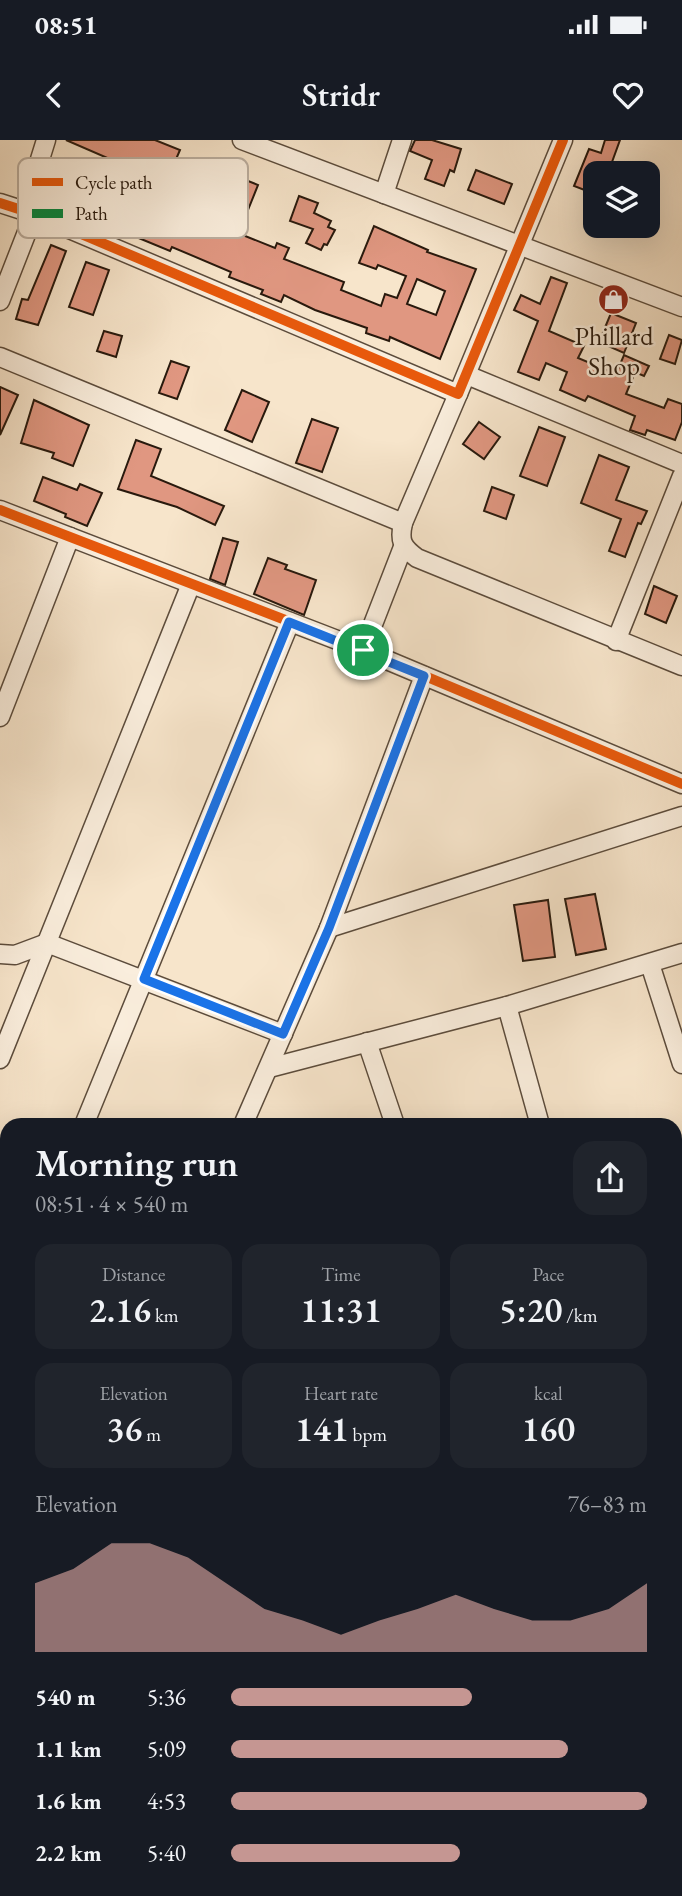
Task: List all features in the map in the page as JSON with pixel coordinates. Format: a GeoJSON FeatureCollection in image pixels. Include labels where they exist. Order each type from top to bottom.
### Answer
{"type":"FeatureCollection","features":[{"type":"Feature","properties":{"kind":"street"},"geometry":{"type":"LineString","coordinates":[[40,158],[46,140]]}},
{"type":"Feature","properties":{"kind":"street"},"geometry":{"type":"LineString","coordinates":[[384,194],[402,140]]}},
{"type":"Feature","properties":{"kind":"street"},"geometry":{"type":"LineString","coordinates":[[363,650],[403,547],[400,536],[403,523],[563,140]]}},
{"type":"Feature","properties":{"kind":"street"},"geometry":{"type":"LineString","coordinates":[[249,141],[682,307]]}},
{"type":"Feature","properties":{"kind":"street"},"geometry":{"type":"LineString","coordinates":[[0,203],[18,209]]}},
{"type":"Feature","properties":{"kind":"street"},"geometry":{"type":"LineString","coordinates":[[0,302],[25,238]]}},
{"type":"Feature","properties":{"kind":"street"},"geometry":{"type":"LineString","coordinates":[[91,238],[458,394]]}},
{"type":"Feature","properties":{"kind":"street"},"geometry":{"type":"LineString","coordinates":[[0,356],[403,523]]}},
{"type":"Feature","properties":{"kind":"street"},"geometry":{"type":"LineString","coordinates":[[467,375],[682,464]]}},
{"type":"Feature","properties":{"kind":"street"},"geometry":{"type":"LineString","coordinates":[[616,640],[682,476]]}},
{"type":"Feature","properties":{"kind":"street"},"geometry":{"type":"LineString","coordinates":[[0,510],[363,650],[682,784]]}},
{"type":"Feature","properties":{"kind":"street"},"geometry":{"type":"LineString","coordinates":[[0,717],[70,537]]}},
{"type":"Feature","properties":{"kind":"street"},"geometry":{"type":"LineString","coordinates":[[403,547],[417,558],[682,666]]}},
{"type":"Feature","properties":{"kind":"street"},"geometry":{"type":"LineString","coordinates":[[0,1059],[191,584]]}},
{"type":"Feature","properties":{"kind":"street"},"geometry":{"type":"LineString","coordinates":[[87,1118],[289,622]]}},
{"type":"Feature","properties":{"kind":"street"},"geometry":{"type":"LineString","coordinates":[[246,1118],[329,928],[424,676]]}},
{"type":"Feature","properties":{"kind":"street"},"geometry":{"type":"LineString","coordinates":[[329,928],[682,816]]}},
{"type":"Feature","properties":{"kind":"street"},"geometry":{"type":"LineString","coordinates":[[0,954],[16,955],[47,943],[283,1034]]}},
{"type":"Feature","properties":{"kind":"street"},"geometry":{"type":"LineString","coordinates":[[269,1068],[507,1006],[682,953]]}},
{"type":"Feature","properties":{"kind":"street"},"geometry":{"type":"LineString","coordinates":[[650,964],[682,1064]]}},
{"type":"Feature","properties":{"kind":"street"},"geometry":{"type":"LineString","coordinates":[[507,1006],[538,1118]]}},
{"type":"Feature","properties":{"kind":"street"},"geometry":{"type":"LineString","coordinates":[[367,1042],[393,1118]]}},
{"type":"Feature","properties":{"kind":"building"},"geometry":{"type":"Polygon","coordinates":[[[66,140],[155,140],[180,150],[177,158],[108,158],[66,140]]]}},
{"type":"Feature","properties":{"kind":"building"},"geometry":{"type":"Polygon","coordinates":[[[415,140],[432,140],[461,149],[454,172],[450,170],[444,186],[425,179],[432,160],[410,151],[415,140]]]}},
{"type":"Feature","properties":{"kind":"building"},"geometry":{"type":"Polygon","coordinates":[[[605,140],[620,140],[612,161],[584,161],[589,149],[601,153],[605,140]]]}},
{"type":"Feature","properties":{"kind":"building"},"geometry":{"type":"Polygon","coordinates":[[[583,164],[583,189],[574,186],[583,164]]]}},
{"type":"Feature","properties":{"kind":"building"},"geometry":{"type":"Polygon","coordinates":[[[476,170],[512,184],[504,204],[468,190],[476,170]]]}},
{"type":"Feature","properties":{"kind":"building"},"geometry":{"type":"Polygon","coordinates":[[[248,181],[258,185],[248,210],[248,181]]]}},
{"type":"Feature","properties":{"kind":"building"},"geometry":{"type":"Polygon","coordinates":[[[299,196],[318,203],[314,213],[331,221],[328,227],[335,230],[321,250],[306,243],[313,229],[290,221],[299,196]]]}},
{"type":"Feature","properties":{"kind":"building"},"geometry":{"type":"Polygon","coordinates":[[[374,226],[428,250],[427,252],[476,269],[440,359],[390,337],[389,341],[366,333],[367,328],[315,310],[284,295],[281,302],[261,294],[263,290],[229,277],[231,272],[172,247],[170,251],[139,238],[248,237],[275,248],[277,243],[289,248],[284,259],[344,282],[341,290],[381,306],[385,294],[397,298],[406,276],[378,265],[376,269],[359,263],[374,226]],[[417,279],[407,304],[436,315],[445,291],[417,279]]]}},
{"type":"Feature","properties":{"kind":"building"},"geometry":{"type":"Polygon","coordinates":[[[51,245],[66,251],[38,325],[16,319],[22,299],[28,300],[51,245]]]}},
{"type":"Feature","properties":{"kind":"building"},"geometry":{"type":"Polygon","coordinates":[[[86,262],[109,270],[93,315],[69,307],[86,262]]]}},
{"type":"Feature","properties":{"kind":"building"},"geometry":{"type":"Polygon","coordinates":[[[551,277],[567,283],[549,331],[584,346],[578,358],[616,374],[624,355],[649,366],[644,376],[635,372],[626,394],[664,408],[668,399],[682,404],[682,422],[675,440],[647,430],[645,435],[630,430],[635,416],[588,396],[585,401],[560,390],[567,372],[546,363],[539,380],[518,372],[538,321],[514,310],[521,295],[540,304],[551,277]]]}},
{"type":"Feature","properties":{"kind":"building"},"geometry":{"type":"Polygon","coordinates":[[[611,313],[636,323],[624,353],[599,342],[611,313]]]}},
{"type":"Feature","properties":{"kind":"building"},"geometry":{"type":"Polygon","coordinates":[[[104,331],[122,336],[116,357],[97,351],[104,331]]]}},
{"type":"Feature","properties":{"kind":"building"},"geometry":{"type":"Polygon","coordinates":[[[669,335],[682,340],[675,364],[660,359],[669,335]]]}},
{"type":"Feature","properties":{"kind":"building"},"geometry":{"type":"Polygon","coordinates":[[[171,361],[189,367],[177,399],[159,393],[171,361]]]}},
{"type":"Feature","properties":{"kind":"building"},"geometry":{"type":"Polygon","coordinates":[[[0,387],[18,395],[0,435],[0,387]]]}},
{"type":"Feature","properties":{"kind":"building"},"geometry":{"type":"Polygon","coordinates":[[[242,390],[269,402],[252,442],[225,430],[242,390]]]}},
{"type":"Feature","properties":{"kind":"building"},"geometry":{"type":"Polygon","coordinates":[[[34,400],[89,425],[73,466],[52,458],[54,453],[21,443],[34,400]]]}},
{"type":"Feature","properties":{"kind":"building"},"geometry":{"type":"Polygon","coordinates":[[[312,419],[338,428],[322,472],[296,463],[312,419]]]}},
{"type":"Feature","properties":{"kind":"building"},"geometry":{"type":"Polygon","coordinates":[[[479,422],[500,437],[484,459],[463,444],[479,422]]]}},
{"type":"Feature","properties":{"kind":"building"},"geometry":{"type":"Polygon","coordinates":[[[539,427],[565,437],[547,486],[520,476],[539,427]]]}},
{"type":"Feature","properties":{"kind":"building"},"geometry":{"type":"Polygon","coordinates":[[[136,440],[161,449],[151,476],[224,506],[215,525],[177,507],[118,489],[136,440]]]}},
{"type":"Feature","properties":{"kind":"building"},"geometry":{"type":"Polygon","coordinates":[[[599,455],[629,467],[616,500],[647,511],[641,524],[638,523],[625,557],[609,551],[621,519],[581,503],[599,455]]]}},
{"type":"Feature","properties":{"kind":"building"},"geometry":{"type":"Polygon","coordinates":[[[43,477],[77,490],[80,484],[102,493],[87,526],[34,501],[43,477]]]}},
{"type":"Feature","properties":{"kind":"building"},"geometry":{"type":"Polygon","coordinates":[[[492,487],[514,495],[506,519],[484,511],[492,487]]]}},
{"type":"Feature","properties":{"kind":"building"},"geometry":{"type":"Polygon","coordinates":[[[223,538],[238,542],[225,585],[210,579],[223,538]]]}},
{"type":"Feature","properties":{"kind":"building"},"geometry":{"type":"Polygon","coordinates":[[[268,558],[287,565],[285,569],[316,580],[304,615],[254,594],[268,558]]]}},
{"type":"Feature","properties":{"kind":"building"},"geometry":{"type":"Polygon","coordinates":[[[654,586],[677,596],[666,623],[645,614],[654,586]]]}},
{"type":"Feature","properties":{"kind":"building"},"geometry":{"type":"Polygon","coordinates":[[[595,894],[606,949],[576,955],[565,899],[595,894]]]}},
{"type":"Feature","properties":{"kind":"building"},"geometry":{"type":"Polygon","coordinates":[[[548,900],[555,957],[523,961],[514,905],[548,900]]]}},
{"type":"Feature","properties":{"kind":"cycle path"},"geometry":{"type":"LineString","coordinates":[[91,238],[458,394],[563,140]]}},
{"type":"Feature","properties":{"kind":"cycle path"},"geometry":{"type":"LineString","coordinates":[[0,203],[18,209]]}},
{"type":"Feature","properties":{"kind":"cycle path"},"geometry":{"type":"LineString","coordinates":[[0,510],[363,650],[682,784]]}},
{"type":"Feature","properties":{"kind":"place","name":"Phillard Shop"},"geometry":{"type":"Point","coordinates":[614,300]}},
{"type":"Feature","properties":{"kind":"route"},"geometry":{"type":"LineString","coordinates":[[289,622],[363,650],[424,676],[329,928],[283,1034],[144,979],[289,622]]}}]}
